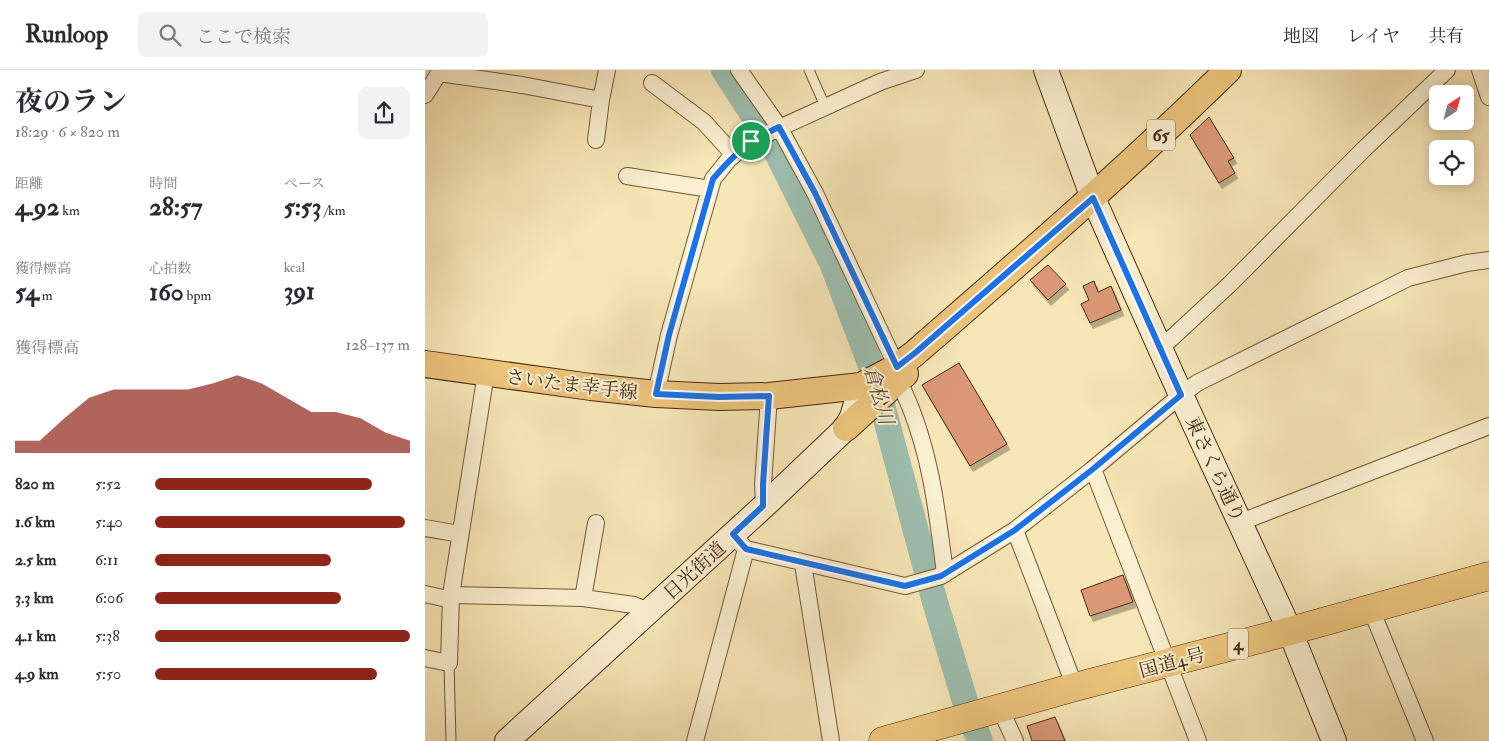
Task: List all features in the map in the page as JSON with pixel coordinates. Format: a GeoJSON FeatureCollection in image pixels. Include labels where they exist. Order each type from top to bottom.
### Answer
{"type":"FeatureCollection","features":[{"type":"Feature","properties":{"kind":"highway","name":"国道4号"},"geometry":{"type":"LineString","coordinates":[[883,741],[944,730],[994,710],[1075,687],[1290,631],[1489,576]]}},
{"type":"Feature","properties":{"kind":"main road","name":"65"},"geometry":{"type":"LineString","coordinates":[[883,381],[1093,198],[1227,70]]}},
{"type":"Feature","properties":{"kind":"main road","name":"さいたま幸手線"},"geometry":{"type":"LineString","coordinates":[[425,364],[591,387],[656,394],[719,397],[769,396],[883,381]]}},
{"type":"Feature","properties":{"kind":"main road"},"geometry":{"type":"LineString","coordinates":[[846,428],[883,381]]}},
{"type":"Feature","properties":{"kind":"street"},"geometry":{"type":"LineString","coordinates":[[596,140],[607,70]]}},
{"type":"Feature","properties":{"kind":"street"},"geometry":{"type":"LineString","coordinates":[[739,70],[776,128],[819,202],[883,381],[908,399],[926,453],[937,508],[943,575]]}},
{"type":"Feature","properties":{"kind":"street"},"geometry":{"type":"LineString","coordinates":[[656,394],[669,335],[713,179],[734,155],[751,141],[825,106],[878,76],[916,70]]}},
{"type":"Feature","properties":{"kind":"street","name":"東さくら通り"},"geometry":{"type":"LineString","coordinates":[[1046,70],[1093,198],[1160,349],[1290,631],[1334,741]]}},
{"type":"Feature","properties":{"kind":"street"},"geometry":{"type":"LineString","coordinates":[[1160,349],[1230,284],[1363,150],[1447,70]]}},
{"type":"Feature","properties":{"kind":"street"},"geometry":{"type":"LineString","coordinates":[[1480,70],[1489,97]]}},
{"type":"Feature","properties":{"kind":"street"},"geometry":{"type":"LineString","coordinates":[[425,95],[440,71],[601,100]]}},
{"type":"Feature","properties":{"kind":"street"},"geometry":{"type":"LineString","coordinates":[[652,83],[704,122],[734,155]]}},
{"type":"Feature","properties":{"kind":"street"},"geometry":{"type":"LineString","coordinates":[[627,176],[710,188]]}},
{"type":"Feature","properties":{"kind":"street"},"geometry":{"type":"LineString","coordinates":[[695,741],[739,542],[803,564],[905,586],[943,575],[1015,530],[1093,469],[1197,383],[1408,278],[1467,263],[1489,260]]}},
{"type":"Feature","properties":{"kind":"street"},"geometry":{"type":"LineString","coordinates":[[425,658],[449,662],[452,598],[460,534],[486,373]]}},
{"type":"Feature","properties":{"kind":"street"},"geometry":{"type":"LineString","coordinates":[[763,506],[769,396]]}},
{"type":"Feature","properties":{"kind":"street"},"geometry":{"type":"LineString","coordinates":[[1241,522],[1489,426]]}},
{"type":"Feature","properties":{"kind":"street","name":"日光街道"},"geometry":{"type":"LineString","coordinates":[[507,741],[648,611],[739,542],[763,506],[846,428]]}},
{"type":"Feature","properties":{"kind":"street"},"geometry":{"type":"LineString","coordinates":[[1093,469],[1198,741]]}},
{"type":"Feature","properties":{"kind":"street"},"geometry":{"type":"LineString","coordinates":[[583,598],[596,523]]}},
{"type":"Feature","properties":{"kind":"street"},"geometry":{"type":"LineString","coordinates":[[425,528],[460,534]]}},
{"type":"Feature","properties":{"kind":"street"},"geometry":{"type":"LineString","coordinates":[[1015,530],[1075,687]]}},
{"type":"Feature","properties":{"kind":"street"},"geometry":{"type":"LineString","coordinates":[[803,564],[831,741]]}},
{"type":"Feature","properties":{"kind":"street"},"geometry":{"type":"LineString","coordinates":[[425,594],[452,598],[583,598],[633,605],[648,611]]}},
{"type":"Feature","properties":{"kind":"street"},"geometry":{"type":"LineString","coordinates":[[1371,609],[1425,741]]}},
{"type":"Feature","properties":{"kind":"street"},"geometry":{"type":"LineString","coordinates":[[994,710],[1015,741]]}},
{"type":"Feature","properties":{"kind":"lane"},"geometry":{"type":"LineString","coordinates":[[809,70],[825,106]]}},
{"type":"Feature","properties":{"kind":"lane"},"geometry":{"type":"LineString","coordinates":[[449,662],[451,741]]}},
{"type":"Feature","properties":{"kind":"building"},"geometry":{"type":"Polygon","coordinates":[[[1209,117],[1234,158],[1228,161],[1235,173],[1219,183],[1190,135],[1209,117]]]}},
{"type":"Feature","properties":{"kind":"building"},"geometry":{"type":"Polygon","coordinates":[[[1048,265],[1066,284],[1048,300],[1030,280],[1048,265]]]}},
{"type":"Feature","properties":{"kind":"building"},"geometry":{"type":"Polygon","coordinates":[[[1094,281],[1098,292],[1111,286],[1121,310],[1090,323],[1081,304],[1089,300],[1083,286],[1094,281]]]}},
{"type":"Feature","properties":{"kind":"building"},"geometry":{"type":"Polygon","coordinates":[[[959,363],[1007,444],[970,466],[922,385],[959,363]]]}},
{"type":"Feature","properties":{"kind":"building"},"geometry":{"type":"Polygon","coordinates":[[[1123,575],[1133,602],[1090,616],[1081,590],[1123,575]]]}},
{"type":"Feature","properties":{"kind":"building"},"geometry":{"type":"Polygon","coordinates":[[[1055,717],[1065,741],[1032,741],[1027,726],[1055,717]]]}},
{"type":"Feature","properties":{"kind":"waterway","name":"倉松川"},"geometry":{"type":"LineString","coordinates":[[724,70],[774,147],[832,263],[873,371],[935,602],[968,711],[980,741]]}},
{"type":"Feature","properties":{"kind":"route"},"geometry":{"type":"LineString","coordinates":[[779,127],[815,193],[897,367],[1093,198],[1181,395],[1093,469],[1015,530],[941,576],[905,586],[803,564],[746,549],[733,534],[763,506],[769,396],[719,397],[656,394],[669,335],[713,179],[729,159],[751,141],[779,127]]}}]}
